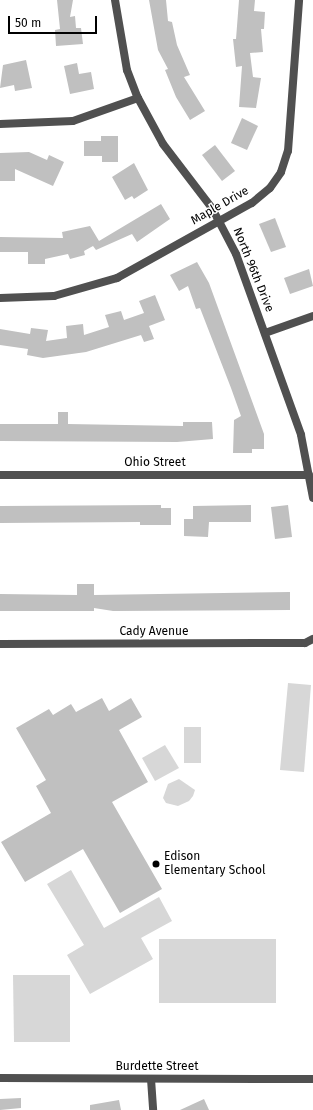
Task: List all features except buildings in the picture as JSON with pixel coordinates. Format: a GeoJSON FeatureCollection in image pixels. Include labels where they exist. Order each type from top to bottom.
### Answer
{"type":"FeatureCollection","features":[{"type":"Feature","properties":{"kind":"street","name":"North 96th Drive"},"geometry":{"type":"LineString","coordinates":[[115,0],[124,57],[138,98],[163,144],[219,221],[236,254],[301,435],[313,498]]}},
{"type":"Feature","properties":{"kind":"street","name":"Maple Drive"},"geometry":{"type":"LineString","coordinates":[[0,298],[54,296],[97,287],[118,278],[258,199],[276,181],[284,162],[290,139],[299,0]]}},
{"type":"Feature","properties":{"kind":"street"},"geometry":{"type":"LineString","coordinates":[[0,124],[72,121],[138,98]]}},
{"type":"Feature","properties":{"kind":"street"},"geometry":{"type":"LineString","coordinates":[[265,333],[313,316]]}},
{"type":"Feature","properties":{"kind":"street","name":"Ohio Street"},"geometry":{"type":"LineString","coordinates":[[0,475],[309,475]]}},
{"type":"Feature","properties":{"kind":"street","name":"Cady Avenue"},"geometry":{"type":"LineString","coordinates":[[0,644],[311,640]]}},
{"type":"Feature","properties":{"kind":"street","name":"Burdette Street"},"geometry":{"type":"LineString","coordinates":[[0,1078],[313,1079]]}},
{"type":"Feature","properties":{"kind":"street"},"geometry":{"type":"LineString","coordinates":[[151,1079],[154,1110]]}},
{"type":"Feature","properties":{"kind":"shaded area"},"geometry":{"type":"Polygon","coordinates":[[[288,683],[311,685],[304,772],[280,770],[288,683]]]}},
{"type":"Feature","properties":{"kind":"shaded area"},"geometry":{"type":"Polygon","coordinates":[[[184,727],[201,727],[201,763],[184,763],[184,727]]]}},
{"type":"Feature","properties":{"kind":"shaded area"},"geometry":{"type":"Polygon","coordinates":[[[165,745],[179,768],[155,781],[142,758],[165,745]]]}},
{"type":"Feature","properties":{"kind":"shaded area"},"geometry":{"type":"Polygon","coordinates":[[[179,779],[195,790],[193,796],[189,801],[178,806],[166,803],[163,798],[168,784],[179,779]]]}},
{"type":"Feature","properties":{"kind":"shaded area"},"geometry":{"type":"Polygon","coordinates":[[[71,870],[104,928],[159,897],[172,921],[141,938],[153,959],[90,994],[67,955],[84,945],[47,884],[71,870]]]}},
{"type":"Feature","properties":{"kind":"shaded area"},"geometry":{"type":"Polygon","coordinates":[[[159,939],[276,939],[276,1003],[159,1003],[159,939]]]}},
{"type":"Feature","properties":{"kind":"shaded area"},"geometry":{"type":"Polygon","coordinates":[[[13,975],[70,975],[70,1042],[14,1042],[13,975]]]}},
{"type":"Feature","properties":{"kind":"place","name":"Edison Elementary School"},"geometry":{"type":"Point","coordinates":[156,864]}}]}
